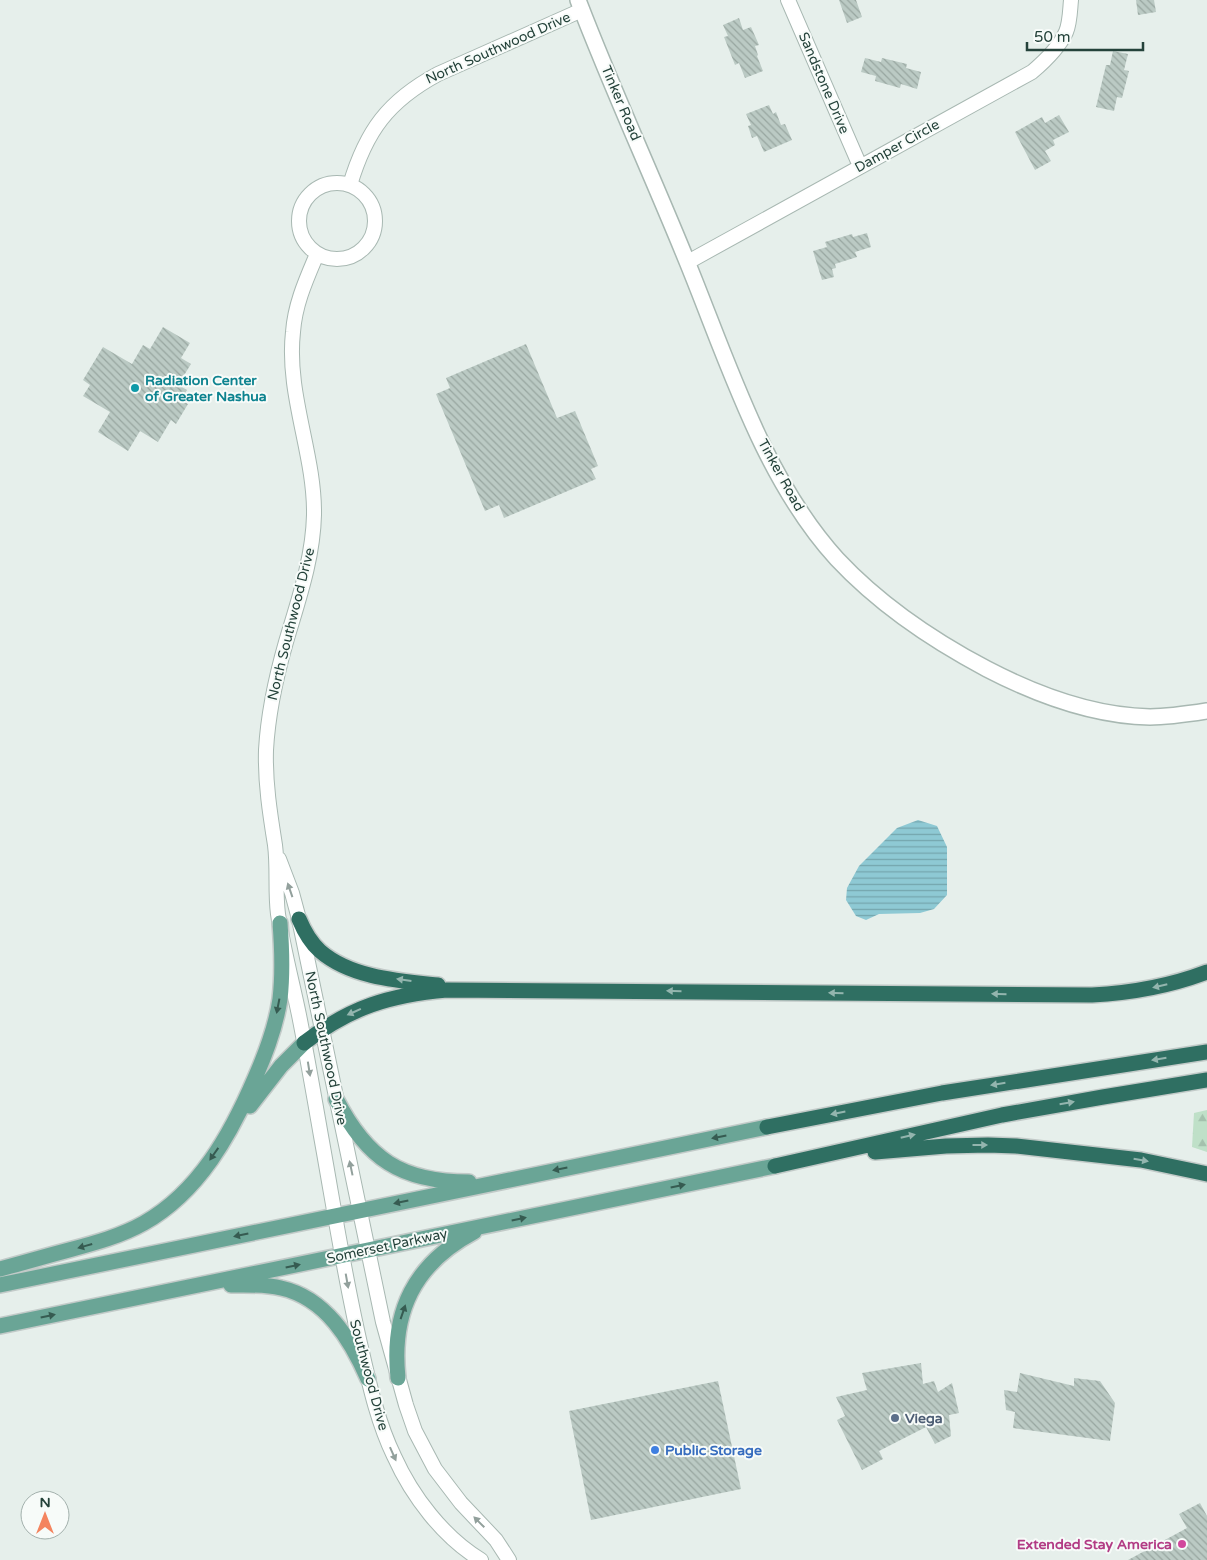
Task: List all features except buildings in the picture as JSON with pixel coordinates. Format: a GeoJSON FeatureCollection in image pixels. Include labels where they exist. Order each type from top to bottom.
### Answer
{"type":"FeatureCollection","features":[{"type":"Feature","properties":{"kind":"highway"},"geometry":{"type":"LineString","coordinates":[[299,919],[307,936],[320,951],[331,959],[353,969],[413,982],[505,989]]}},
{"type":"Feature","properties":{"kind":"highway"},"geometry":{"type":"LineString","coordinates":[[304,1043],[350,1013],[389,999],[417,993],[447,990],[1092,995],[1142,990],[1174,983],[1207,972]]}},
{"type":"Feature","properties":{"kind":"highway"},"geometry":{"type":"LineString","coordinates":[[767,1127],[942,1093],[1207,1052]]}},
{"type":"Feature","properties":{"kind":"highway"},"geometry":{"type":"LineString","coordinates":[[775,1166],[994,1117],[1103,1096],[1207,1080]]}},
{"type":"Feature","properties":{"kind":"highway"},"geometry":{"type":"LineString","coordinates":[[775,1166],[884,1151],[988,1145],[1099,1154],[1148,1161],[1207,1174]]}},
{"type":"Feature","properties":{"kind":"main road"},"geometry":{"type":"LineString","coordinates":[[232,1129],[258,1072],[276,1019],[280,1000],[282,972],[280,923]]}},
{"type":"Feature","properties":{"kind":"main road"},"geometry":{"type":"LineString","coordinates":[[0,1269],[101,1241],[132,1230],[168,1207],[201,1174],[274,1074],[304,1043]]}},
{"type":"Feature","properties":{"kind":"main road"},"geometry":{"type":"LineString","coordinates":[[336,1099],[348,1121],[370,1147],[382,1158],[403,1172],[449,1182],[505,1180]]}},
{"type":"Feature","properties":{"kind":"main road"},"geometry":{"type":"LineString","coordinates":[[0,1284],[767,1127]]}},
{"type":"Feature","properties":{"kind":"main road","name":"Somerset Parkway"},"geometry":{"type":"LineString","coordinates":[[0,1326],[775,1166]]}},
{"type":"Feature","properties":{"kind":"main road"},"geometry":{"type":"LineString","coordinates":[[398,1378],[396,1348],[399,1326],[410,1294],[418,1280],[428,1266],[444,1251],[467,1236],[491,1224]]}},
{"type":"Feature","properties":{"kind":"main road"},"geometry":{"type":"LineString","coordinates":[[190,1287],[263,1285],[290,1290],[306,1298],[329,1315],[359,1358],[368,1379]]}},
{"type":"Feature","properties":{"kind":"street","name":"Sandstone Drive"},"geometry":{"type":"LineString","coordinates":[[788,0],[860,166]]}},
{"type":"Feature","properties":{"kind":"street","name":"Damper Circle"},"geometry":{"type":"LineString","coordinates":[[688,262],[1032,72],[1046,60],[1066,32],[1070,15],[1070,0]]}},
{"type":"Feature","properties":{"kind":"street","name":"North Southwood Drive"},"geometry":{"type":"LineString","coordinates":[[350,185],[377,124],[394,104],[413,89],[450,68],[580,5]]}},
{"type":"Feature","properties":{"kind":"street","name":"Tinker Road"},"geometry":{"type":"LineString","coordinates":[[580,5],[688,262],[735,383],[764,446],[784,483],[822,540],[837,558],[872,592],[936,640],[1005,678],[1035,692],[1082,707],[1118,714],[1150,717],[1207,711]]}},
{"type":"Feature","properties":{"kind":"street"},"geometry":{"type":"LineString","coordinates":[[334,183],[350,185],[368,198],[374,210],[376,225],[372,238],[363,250],[344,259],[330,259],[317,254],[305,243],[299,228],[302,204],[319,187],[334,183]]}},
{"type":"Feature","properties":{"kind":"street","name":"North Southwood Drive"},"geometry":{"type":"LineString","coordinates":[[317,254],[300,295],[293,330],[292,348],[294,384],[312,482],[314,514],[311,549],[278,673],[268,732],[266,763],[280,923],[335,1216]]}},
{"type":"Feature","properties":{"kind":"street","name":"North Southwood Drive"},"geometry":{"type":"LineString","coordinates":[[275,849],[292,893],[299,919],[368,1250]]}},
{"type":"Feature","properties":{"kind":"street","name":"Southwood Drive"},"geometry":{"type":"LineString","coordinates":[[335,1216],[355,1325],[368,1379],[389,1447],[410,1486],[426,1508],[466,1550],[481,1560]]}},
{"type":"Feature","properties":{"kind":"street","name":"Southwood Drive"},"geometry":{"type":"LineString","coordinates":[[368,1250],[383,1322],[415,1431],[435,1469],[461,1503],[496,1540],[509,1560]]}},
{"type":"Feature","properties":{"kind":"green space"},"geometry":{"type":"Polygon","coordinates":[[[1207,1110],[1207,1152],[1192,1147],[1194,1113],[1207,1110]]]}},
{"type":"Feature","properties":{"kind":"water"},"geometry":{"type":"Polygon","coordinates":[[[918,820],[937,826],[947,847],[947,895],[934,909],[920,913],[879,914],[866,920],[856,916],[846,900],[847,888],[859,866],[897,828],[918,820]]]}},
{"type":"Feature","properties":{"kind":"place","name":"Radiation Center of Greater Nashua"},"geometry":{"type":"Point","coordinates":[135,388]}},
{"type":"Feature","properties":{"kind":"place","name":"Viega"},"geometry":{"type":"Point","coordinates":[895,1418]}},
{"type":"Feature","properties":{"kind":"place","name":"Public Storage"},"geometry":{"type":"Point","coordinates":[655,1450]}},
{"type":"Feature","properties":{"kind":"place","name":"Extended Stay America"},"geometry":{"type":"Point","coordinates":[1182,1544]}}]}
